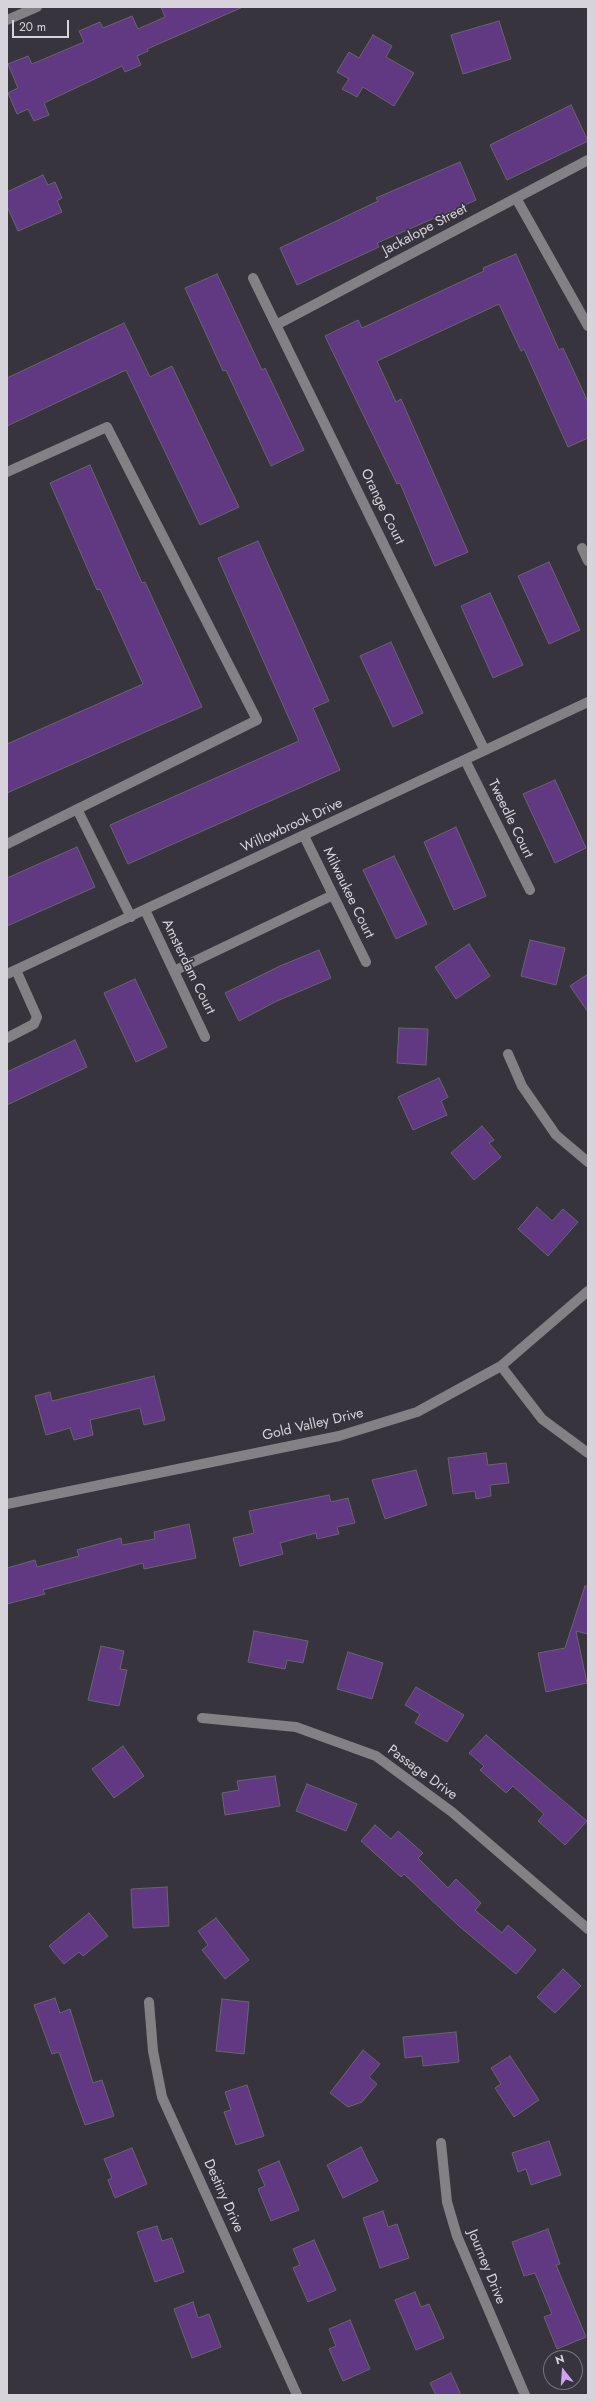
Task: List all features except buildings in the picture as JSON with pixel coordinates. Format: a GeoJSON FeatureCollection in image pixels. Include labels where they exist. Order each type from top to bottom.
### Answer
{"type":"FeatureCollection","features":[{"type":"Feature","properties":{"kind":"street"},"geometry":{"type":"LineString","coordinates":[[7,20],[37,7]]}},
{"type":"Feature","properties":{"kind":"street","name":"Jackalope Street"},"geometry":{"type":"LineString","coordinates":[[276,325],[588,160]]}},
{"type":"Feature","properties":{"kind":"street"},"geometry":{"type":"LineString","coordinates":[[516,198],[588,326]]}},
{"type":"Feature","properties":{"kind":"street","name":"Orange Court"},"geometry":{"type":"LineString","coordinates":[[253,278],[484,749]]}},
{"type":"Feature","properties":{"kind":"street"},"geometry":{"type":"LineString","coordinates":[[7,472],[107,428],[257,720],[7,844]]}},
{"type":"Feature","properties":{"kind":"street"},"geometry":{"type":"LineString","coordinates":[[582,548],[588,561]]}},
{"type":"Feature","properties":{"kind":"street","name":"Willowbrook Drive"},"geometry":{"type":"LineString","coordinates":[[11,972],[304,836],[465,760],[484,749],[588,702]]}},
{"type":"Feature","properties":{"kind":"street","name":"Tweedle Court"},"geometry":{"type":"LineString","coordinates":[[465,760],[530,890]]}},
{"type":"Feature","properties":{"kind":"street"},"geometry":{"type":"LineString","coordinates":[[77,809],[131,917]]}},
{"type":"Feature","properties":{"kind":"street","name":"Milwaukee Court"},"geometry":{"type":"LineString","coordinates":[[304,836],[366,962]]}},
{"type":"Feature","properties":{"kind":"street"},"geometry":{"type":"LineString","coordinates":[[174,971],[333,895]]}},
{"type":"Feature","properties":{"kind":"street","name":"Amsterdam Court"},"geometry":{"type":"LineString","coordinates":[[145,910],[205,1037]]}},
{"type":"Feature","properties":{"kind":"street"},"geometry":{"type":"LineString","coordinates":[[7,1038],[34,1024],[37,1017],[11,972]]}},
{"type":"Feature","properties":{"kind":"street"},"geometry":{"type":"LineString","coordinates":[[508,1054],[522,1086],[556,1135],[588,1162]]}},
{"type":"Feature","properties":{"kind":"street","name":"Gold Valley Drive"},"geometry":{"type":"LineString","coordinates":[[7,1504],[339,1436],[417,1412],[501,1366],[582,1299],[588,1291]]}},
{"type":"Feature","properties":{"kind":"street"},"geometry":{"type":"LineString","coordinates":[[501,1366],[542,1419],[588,1452]]}},
{"type":"Feature","properties":{"kind":"street","name":"Passage Drive"},"geometry":{"type":"LineString","coordinates":[[202,1718],[296,1727],[376,1756],[452,1812],[588,1929]]}},
{"type":"Feature","properties":{"kind":"street","name":"Destiny Drive"},"geometry":{"type":"LineString","coordinates":[[150,2002],[153,2051],[162,2097],[297,2395]]}},
{"type":"Feature","properties":{"kind":"street","name":"Journey Drive"},"geometry":{"type":"LineString","coordinates":[[441,2143],[447,2202],[458,2236],[525,2395]]}}]}
